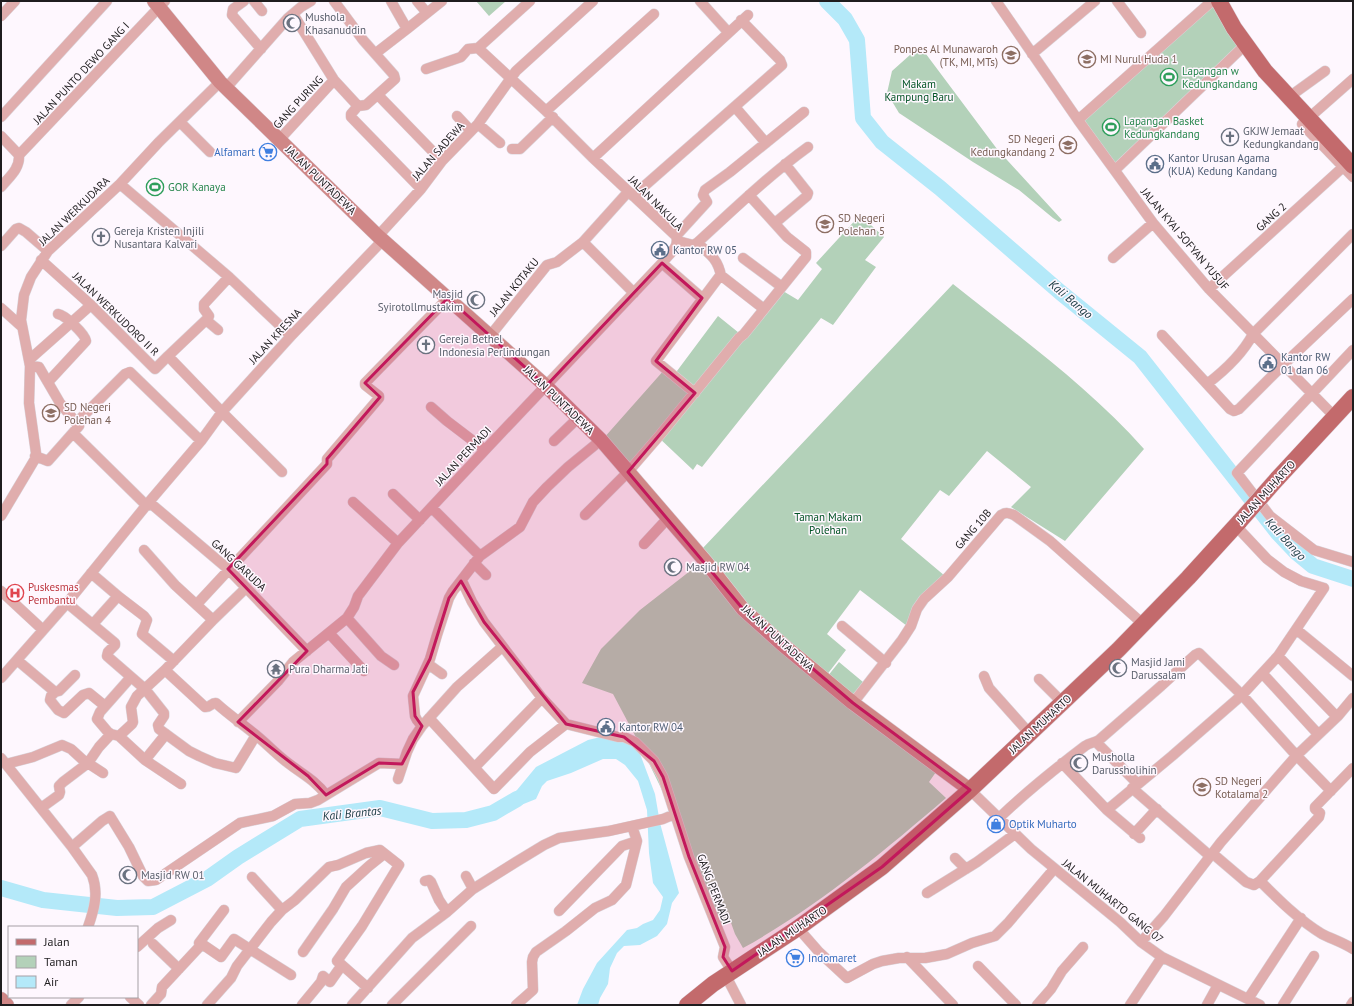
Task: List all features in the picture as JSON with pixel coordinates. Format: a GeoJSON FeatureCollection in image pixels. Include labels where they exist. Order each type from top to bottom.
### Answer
{"type":"FeatureCollection","features":[{"type":"Feature","properties":{"kind":"main road"},"geometry":{"type":"LineString","coordinates":[[1219,1],[1234,28],[1265,71],[1351,162]]}},
{"type":"Feature","properties":{"kind":"main road","name":"JALAN MUHARTO"},"geometry":{"type":"LineString","coordinates":[[688,1005],[713,984],[798,928],[882,867],[970,790],[1118,650],[1188,578],[1353,397]]}},
{"type":"Feature","properties":{"kind":"street"},"geometry":{"type":"LineString","coordinates":[[1,16],[15,1]]}},
{"type":"Feature","properties":{"kind":"street"},"geometry":{"type":"LineString","coordinates":[[1,117],[108,1]]}},
{"type":"Feature","properties":{"kind":"street"},"geometry":{"type":"LineString","coordinates":[[244,1],[233,9],[232,15],[261,49]]}},
{"type":"Feature","properties":{"kind":"street"},"geometry":{"type":"LineString","coordinates":[[254,1],[262,11]]}},
{"type":"Feature","properties":{"kind":"street","name":"JALAN WERKUDARA"},"geometry":{"type":"LineString","coordinates":[[35,456],[29,403],[29,363],[21,317],[24,295],[28,283],[41,260],[48,251],[120,184],[180,122],[223,85],[261,49],[293,14],[311,1]]}},
{"type":"Feature","properties":{"kind":"street"},"geometry":{"type":"LineString","coordinates":[[293,14],[334,80],[358,106],[366,106],[396,79],[376,53],[359,36],[334,1]]}},
{"type":"Feature","properties":{"kind":"street"},"geometry":{"type":"LineString","coordinates":[[391,1],[407,29]]}},
{"type":"Feature","properties":{"kind":"street"},"geometry":{"type":"LineString","coordinates":[[417,1],[427,13]]}},
{"type":"Feature","properties":{"kind":"street"},"geometry":{"type":"LineString","coordinates":[[376,53],[442,1]]}},
{"type":"Feature","properties":{"kind":"street"},"geometry":{"type":"LineString","coordinates":[[426,68],[461,57],[468,49],[478,48],[530,1]]}},
{"type":"Feature","properties":{"kind":"street","name":"JALAN SADEWA"},"geometry":{"type":"LineString","coordinates":[[380,238],[421,189],[442,161],[474,128],[516,71],[593,1]]}},
{"type":"Feature","properties":{"kind":"street"},"geometry":{"type":"LineString","coordinates":[[592,158],[728,32],[700,1]]}},
{"type":"Feature","properties":{"kind":"street","name":"JALAN KYAI SOFYAN YUSUF"},"geometry":{"type":"LineString","coordinates":[[996,1],[1078,120],[1153,223],[1209,289],[1335,417]]}},
{"type":"Feature","properties":{"kind":"street"},"geometry":{"type":"LineString","coordinates":[[1032,54],[1095,1]]}},
{"type":"Feature","properties":{"kind":"street"},"geometry":{"type":"LineString","coordinates":[[1117,1],[1141,32]]}},
{"type":"Feature","properties":{"kind":"street"},"geometry":{"type":"LineString","coordinates":[[1078,120],[1212,1]]}},
{"type":"Feature","properties":{"kind":"street","name":"JALAN PUNTADEWA"},"geometry":{"type":"LineString","coordinates":[[159,3],[223,85],[380,238],[546,386],[600,440],[706,562],[743,609],[782,644],[853,703],[970,790]]}},
{"type":"Feature","properties":{"kind":"street","name":"JALAN PUNTO DEWO GANG I"},"geometry":{"type":"LineString","coordinates":[[19,155],[159,3]]}},
{"type":"Feature","properties":{"kind":"street"},"geometry":{"type":"LineString","coordinates":[[512,149],[520,149],[550,114],[654,14]]}},
{"type":"Feature","properties":{"kind":"street","name":"JALAN KOTAKU"},"geometry":{"type":"LineString","coordinates":[[490,336],[547,265],[558,262],[583,242],[631,194],[735,107],[782,65],[780,60],[745,18],[728,32]]}},
{"type":"Feature","properties":{"kind":"street"},"geometry":{"type":"LineString","coordinates":[[1115,170],[1246,45]]}},
{"type":"Feature","properties":{"kind":"street"},"geometry":{"type":"LineString","coordinates":[[478,48],[511,78]]}},
{"type":"Feature","properties":{"kind":"street"},"geometry":{"type":"LineString","coordinates":[[1289,97],[1325,71]]}},
{"type":"Feature","properties":{"kind":"street","name":"JALAN NAKULA"},"geometry":{"type":"LineString","coordinates":[[511,78],[550,114],[592,158],[677,238],[677,245],[662,262],[546,386]]}},
{"type":"Feature","properties":{"kind":"street"},"geometry":{"type":"LineString","coordinates":[[1353,79],[1302,124],[1353,177]]}},
{"type":"Feature","properties":{"kind":"street","name":"GANG PURING"},"geometry":{"type":"LineString","coordinates":[[279,140],[334,80]]}},
{"type":"Feature","properties":{"kind":"street"},"geometry":{"type":"LineString","coordinates":[[378,95],[442,161]]}},
{"type":"Feature","properties":{"kind":"street"},"geometry":{"type":"LineString","coordinates":[[358,106],[350,117],[421,189]]}},
{"type":"Feature","properties":{"kind":"street"},"geometry":{"type":"LineString","coordinates":[[735,107],[766,143]]}},
{"type":"Feature","properties":{"kind":"street"},"geometry":{"type":"LineString","coordinates":[[804,112],[730,172],[705,190],[703,195],[707,202],[677,238],[693,245],[698,243],[749,195],[785,164],[808,147]]}},
{"type":"Feature","properties":{"kind":"street"},"geometry":{"type":"LineString","coordinates":[[457,116],[500,143]]}},
{"type":"Feature","properties":{"kind":"street"},"geometry":{"type":"LineString","coordinates":[[180,122],[210,152]]}},
{"type":"Feature","properties":{"kind":"street"},"geometry":{"type":"LineString","coordinates":[[1,136],[19,155],[19,165],[1,187]]}},
{"type":"Feature","properties":{"kind":"street","name":"GANG 2"},"geometry":{"type":"LineString","coordinates":[[1209,289],[1351,162]]}},
{"type":"Feature","properties":{"kind":"street"},"geometry":{"type":"LineString","coordinates":[[775,224],[807,196],[808,193],[785,164]]}},
{"type":"Feature","properties":{"kind":"street"},"geometry":{"type":"LineString","coordinates":[[120,184],[229,278],[291,336]]}},
{"type":"Feature","properties":{"kind":"street"},"geometry":{"type":"LineString","coordinates":[[585,515],[628,472],[660,435],[806,257],[807,254],[775,224],[749,195]]}},
{"type":"Feature","properties":{"kind":"street"},"geometry":{"type":"LineString","coordinates":[[1113,258],[1153,223]]}},
{"type":"Feature","properties":{"kind":"street"},"geometry":{"type":"LineString","coordinates":[[1,246],[18,228],[26,232],[48,251]]}},
{"type":"Feature","properties":{"kind":"street"},"geometry":{"type":"LineString","coordinates":[[1207,384],[1230,363],[1250,342],[1254,334],[1353,234]]}},
{"type":"Feature","properties":{"kind":"street","name":"JALAN KRESNA"},"geometry":{"type":"LineString","coordinates":[[1,678],[67,603],[201,441],[222,412],[380,238]]}},
{"type":"Feature","properties":{"kind":"street"},"geometry":{"type":"LineString","coordinates":[[583,242],[634,293]]}},
{"type":"Feature","properties":{"kind":"street"},"geometry":{"type":"LineString","coordinates":[[698,243],[713,257],[717,263],[721,276],[764,309]]}},
{"type":"Feature","properties":{"kind":"street"},"geometry":{"type":"LineString","coordinates":[[743,258],[782,287]]}},
{"type":"Feature","properties":{"kind":"street","name":"JALAN WERKUDORO II R"},"geometry":{"type":"LineString","coordinates":[[41,260],[91,305],[155,369],[168,356],[282,472]]}},
{"type":"Feature","properties":{"kind":"street"},"geometry":{"type":"LineString","coordinates":[[662,262],[702,298]]}},
{"type":"Feature","properties":{"kind":"street"},"geometry":{"type":"LineString","coordinates":[[695,392],[656,362],[702,298],[718,277],[721,276]]}},
{"type":"Feature","properties":{"kind":"street"},"geometry":{"type":"LineString","coordinates":[[168,356],[206,320],[209,316],[204,309],[204,304],[229,278]]}},
{"type":"Feature","properties":{"kind":"street"},"geometry":{"type":"LineString","coordinates":[[197,604],[327,464],[327,459],[379,396],[365,383],[448,298]]}},
{"type":"Feature","properties":{"kind":"street"},"geometry":{"type":"LineString","coordinates":[[1162,335],[1230,409],[1236,410],[1353,299]]}},
{"type":"Feature","properties":{"kind":"street"},"geometry":{"type":"LineString","coordinates":[[29,363],[91,305]]}},
{"type":"Feature","properties":{"kind":"street"},"geometry":{"type":"LineString","coordinates":[[1,308],[22,326]]}},
{"type":"Feature","properties":{"kind":"street"},"geometry":{"type":"LineString","coordinates":[[48,382],[86,341],[85,337],[62,314],[58,314]]}},
{"type":"Feature","properties":{"kind":"street"},"geometry":{"type":"LineString","coordinates":[[206,320],[218,330]]}},
{"type":"Feature","properties":{"kind":"street"},"geometry":{"type":"LineString","coordinates":[[1353,350],[1237,473],[1270,516],[1314,550],[1353,562]]}},
{"type":"Feature","properties":{"kind":"street","name":"GANG GARUDA"},"geometry":{"type":"LineString","coordinates":[[29,363],[39,367],[75,428],[148,504],[228,569],[307,651]]}},
{"type":"Feature","properties":{"kind":"street"},"geometry":{"type":"LineString","coordinates":[[141,382],[155,369]]}},
{"type":"Feature","properties":{"kind":"street"},"geometry":{"type":"LineString","coordinates":[[1,516],[35,456],[48,461],[75,428],[125,374],[130,372],[201,441]]}},
{"type":"Feature","properties":{"kind":"street","name":"JALAN PERMADI"},"geometry":{"type":"LineString","coordinates":[[347,618],[354,607],[358,596],[398,544],[546,386]]}},
{"type":"Feature","properties":{"kind":"street"},"geometry":{"type":"LineString","coordinates":[[431,407],[485,450]]}},
{"type":"Feature","properties":{"kind":"street"},"geometry":{"type":"LineString","coordinates":[[554,441],[578,418]]}},
{"type":"Feature","properties":{"kind":"street"},"geometry":{"type":"LineString","coordinates":[[422,726],[415,716],[412,696],[428,664],[449,598],[477,560],[520,527],[533,502],[568,467],[600,440]]}},
{"type":"Feature","properties":{"kind":"street"},"geometry":{"type":"LineString","coordinates":[[393,494],[420,520]]}},
{"type":"Feature","properties":{"kind":"street"},"geometry":{"type":"LineString","coordinates":[[353,502],[398,544]]}},
{"type":"Feature","properties":{"kind":"street"},"geometry":{"type":"LineString","coordinates":[[432,508],[477,560],[486,575]]}},
{"type":"Feature","properties":{"kind":"street","name":"GANG 10B"},"geometry":{"type":"LineString","coordinates":[[853,703],[886,663],[911,626],[918,608],[924,599],[948,577],[1001,515],[1007,513],[1014,515],[1050,542],[1143,624]]}},
{"type":"Feature","properties":{"kind":"street"},"geometry":{"type":"LineString","coordinates":[[644,544],[668,518]]}},
{"type":"Feature","properties":{"kind":"street"},"geometry":{"type":"LineString","coordinates":[[1107,810],[1242,695],[1263,674],[1278,656],[1324,588],[1301,581],[1284,572],[1267,559],[1238,523]]}},
{"type":"Feature","properties":{"kind":"street"},"geometry":{"type":"LineString","coordinates":[[144,550],[175,585],[213,620]]}},
{"type":"Feature","properties":{"kind":"street"},"geometry":{"type":"LineString","coordinates":[[91,573],[144,616],[147,620],[142,634],[174,661]]}},
{"type":"Feature","properties":{"kind":"street"},"geometry":{"type":"LineString","coordinates":[[429,718],[494,789],[530,752],[566,724],[542,698],[502,647],[484,622],[462,581]]}},
{"type":"Feature","properties":{"kind":"street"},"geometry":{"type":"LineString","coordinates":[[41,808],[58,795],[60,792],[59,786],[88,763],[99,747],[132,724],[131,707],[133,702],[246,588]]}},
{"type":"Feature","properties":{"kind":"street"},"geometry":{"type":"LineString","coordinates":[[1,591],[43,630]]}},
{"type":"Feature","properties":{"kind":"street"},"geometry":{"type":"LineString","coordinates":[[93,624],[118,596]]}},
{"type":"Feature","properties":{"kind":"street"},"geometry":{"type":"LineString","coordinates":[[67,603],[115,644],[108,652],[107,656],[145,689],[164,714],[158,725],[159,728],[189,751],[234,768],[237,766],[256,736]]}},
{"type":"Feature","properties":{"kind":"street"},"geometry":{"type":"LineString","coordinates":[[238,722],[278,681],[294,662],[347,618],[381,656],[394,665]]}},
{"type":"Feature","properties":{"kind":"street"},"geometry":{"type":"LineString","coordinates":[[842,626],[886,663]]}},
{"type":"Feature","properties":{"kind":"street"},"geometry":{"type":"LineString","coordinates":[[1296,630],[1353,676]]}},
{"type":"Feature","properties":{"kind":"street"},"geometry":{"type":"LineString","coordinates":[[329,633],[364,671]]}},
{"type":"Feature","properties":{"kind":"street"},"geometry":{"type":"LineString","coordinates":[[398,779],[402,764],[413,740],[422,726],[457,687],[502,647]]}},
{"type":"Feature","properties":{"kind":"street"},"geometry":{"type":"LineString","coordinates":[[999,818],[1062,763],[1090,742],[1096,742],[1197,654],[1200,654],[1242,695],[1331,791]]}},
{"type":"Feature","properties":{"kind":"street"},"geometry":{"type":"LineString","coordinates":[[1278,656],[1337,717]]}},
{"type":"Feature","properties":{"kind":"street"},"geometry":{"type":"LineString","coordinates":[[16,660],[55,692]]}},
{"type":"Feature","properties":{"kind":"street"},"geometry":{"type":"LineString","coordinates":[[428,664],[442,674]]}},
{"type":"Feature","properties":{"kind":"street"},"geometry":{"type":"LineString","coordinates":[[165,670],[202,706],[208,707],[216,703],[289,764],[308,776],[326,795]]}},
{"type":"Feature","properties":{"kind":"street"},"geometry":{"type":"LineString","coordinates":[[1263,674],[1318,734]]}},
{"type":"Feature","properties":{"kind":"street"},"geometry":{"type":"LineString","coordinates":[[75,675],[59,691],[55,692],[51,696],[50,700],[58,710],[66,712],[86,693],[89,693],[105,706]]}},
{"type":"Feature","properties":{"kind":"street"},"geometry":{"type":"LineString","coordinates":[[984,676],[989,688],[1030,734]]}},
{"type":"Feature","properties":{"kind":"street"},"geometry":{"type":"LineString","coordinates":[[132,677],[105,706],[97,719],[145,760],[181,784]]}},
{"type":"Feature","properties":{"kind":"street"},"geometry":{"type":"LineString","coordinates":[[1039,679],[1063,703]]}},
{"type":"Feature","properties":{"kind":"street"},"geometry":{"type":"LineString","coordinates":[[474,767],[542,698]]}},
{"type":"Feature","properties":{"kind":"street"},"geometry":{"type":"LineString","coordinates":[[1141,942],[1211,854],[1297,755],[1351,703]]}},
{"type":"Feature","properties":{"kind":"street","name":"GANG PERMADI"},"geometry":{"type":"LineString","coordinates":[[566,724],[624,737],[635,742],[654,761],[663,777],[689,857],[725,947],[723,957],[741,1005]]}},
{"type":"Feature","properties":{"kind":"street"},"geometry":{"type":"LineString","coordinates":[[145,760],[166,734]]}},
{"type":"Feature","properties":{"kind":"street"},"geometry":{"type":"LineString","coordinates":[[1096,742],[1157,809],[1246,882],[1254,885],[1260,882],[1319,817],[1320,813],[1315,807],[1353,768]]}},
{"type":"Feature","properties":{"kind":"street"},"geometry":{"type":"LineString","coordinates":[[4,761],[33,757],[62,745],[71,749],[83,760],[103,773]]}},
{"type":"Feature","properties":{"kind":"street"},"geometry":{"type":"LineString","coordinates":[[4,761],[72,847],[92,875],[96,895],[88,926]]}},
{"type":"Feature","properties":{"kind":"street"},"geometry":{"type":"LineString","coordinates":[[72,847],[110,816],[129,847],[143,876],[148,881],[156,880],[240,823],[273,816],[295,804],[310,803],[379,763],[385,762],[402,764]]}},
{"type":"Feature","properties":{"kind":"street"},"geometry":{"type":"LineString","coordinates":[[1062,763],[1107,810],[1137,836],[1157,809]]}},
{"type":"Feature","properties":{"kind":"street","name":"JALAN MUHARTO GANG 07"},"geometry":{"type":"LineString","coordinates":[[970,790],[1031,850],[1120,922],[1141,942],[1162,957],[1260,1005]]}},
{"type":"Feature","properties":{"kind":"street"},"geometry":{"type":"LineString","coordinates":[[352,1005],[412,938],[447,912],[473,889],[544,845],[559,838],[609,832],[663,820],[676,814]]}},
{"type":"Feature","properties":{"kind":"street"},"geometry":{"type":"LineString","coordinates":[[516,1005],[533,990],[532,962],[536,952],[595,908],[612,900],[623,890],[628,882],[637,842],[632,826]]}},
{"type":"Feature","properties":{"kind":"street"},"geometry":{"type":"LineString","coordinates":[[927,893],[966,869],[1015,834]]}},
{"type":"Feature","properties":{"kind":"street"},"geometry":{"type":"LineString","coordinates":[[559,911],[622,846],[637,842]]}},
{"type":"Feature","properties":{"kind":"street"},"geometry":{"type":"LineString","coordinates":[[214,1003],[231,978],[237,966],[282,910],[295,900],[329,867],[338,866],[366,853],[380,850],[399,865],[362,926],[337,961],[368,988]]}},
{"type":"Feature","properties":{"kind":"street"},"geometry":{"type":"LineString","coordinates":[[303,952],[346,887],[384,854]]}},
{"type":"Feature","properties":{"kind":"street"},"geometry":{"type":"LineString","coordinates":[[955,858],[966,869]]}},
{"type":"Feature","properties":{"kind":"street"},"geometry":{"type":"LineString","coordinates":[[798,928],[819,952],[847,978],[873,964],[889,959],[907,957],[925,958],[947,954],[995,936],[1054,869]]}},
{"type":"Feature","properties":{"kind":"street"},"geometry":{"type":"LineString","coordinates":[[466,876],[473,889]]}},
{"type":"Feature","properties":{"kind":"street"},"geometry":{"type":"LineString","coordinates":[[252,877],[282,910]]}},
{"type":"Feature","properties":{"kind":"street"},"geometry":{"type":"LineString","coordinates":[[425,881],[429,880],[447,912]]}},
{"type":"Feature","properties":{"kind":"street"},"geometry":{"type":"LineString","coordinates":[[1260,882],[1285,905],[1322,933],[1352,946]]}},
{"type":"Feature","properties":{"kind":"street"},"geometry":{"type":"LineString","coordinates":[[224,910],[199,943],[221,957],[234,940],[291,975]]}},
{"type":"Feature","properties":{"kind":"street"},"geometry":{"type":"LineString","coordinates":[[1248,999],[1301,918]]}},
{"type":"Feature","properties":{"kind":"street"},"geometry":{"type":"LineString","coordinates":[[138,946],[158,928],[171,920]]}},
{"type":"Feature","properties":{"kind":"street"},"geometry":{"type":"LineString","coordinates":[[392,1005],[471,926]]}},
{"type":"Feature","properties":{"kind":"street"},"geometry":{"type":"LineString","coordinates":[[153,944],[179,969]]}},
{"type":"Feature","properties":{"kind":"street"},"geometry":{"type":"LineString","coordinates":[[151,1005],[161,994],[162,987],[202,944]]}},
{"type":"Feature","properties":{"kind":"street"},"geometry":{"type":"LineString","coordinates":[[1037,1005],[1051,989],[1062,971],[1083,947]]}},
{"type":"Feature","properties":{"kind":"street"},"geometry":{"type":"LineString","coordinates":[[1283,1005],[1314,956]]}},
{"type":"Feature","properties":{"kind":"street"},"geometry":{"type":"LineString","coordinates":[[907,957],[953,1005]]}},
{"type":"Feature","properties":{"kind":"street"},"geometry":{"type":"LineString","coordinates":[[1131,1005],[1162,957]]}},
{"type":"Feature","properties":{"kind":"street"},"geometry":{"type":"LineString","coordinates":[[302,1005],[321,982],[322,976],[330,982],[342,965]]}},
{"type":"Feature","properties":{"kind":"street"},"geometry":{"type":"LineString","coordinates":[[978,966],[1016,1005]]}},
{"type":"Feature","properties":{"kind":"street"},"geometry":{"type":"LineString","coordinates":[[1207,1005],[1218,985]]}},
{"type":"Feature","properties":{"kind":"street"},"geometry":{"type":"LineString","coordinates":[[131,998],[139,1005]]}},
{"type":"Feature","properties":{"kind":"street"},"geometry":{"type":"LineString","coordinates":[[1,999],[8,1005]]}},
{"type":"Feature","properties":{"kind":"highlighted area"},"geometry":{"type":"Polygon","coordinates":[[[662,263],[702,298],[656,361],[695,393],[628,472],[743,609],[853,703],[970,790],[882,867],[732,971],[723,957],[725,947],[689,857],[663,777],[654,761],[624,737],[566,724],[484,622],[461,581],[449,598],[430,659],[413,692],[415,716],[422,726],[402,764],[379,763],[326,795],[308,776],[238,722],[307,651],[228,569],[327,464],[327,459],[380,397],[365,383],[448,298],[546,386],[662,263]]]}},
{"type":"Feature","properties":{"kind":"green space"},"geometry":{"type":"Polygon","coordinates":[[[476,1],[506,1],[489,16],[476,1]]]}},
{"type":"Feature","properties":{"kind":"green space"},"geometry":{"type":"Polygon","coordinates":[[[1213,5],[1238,47],[1115,163],[1084,120],[1213,5]]]}},
{"type":"Feature","properties":{"kind":"green space","name":"Makam Kampung Baru"},"geometry":{"type":"Polygon","coordinates":[[[920,46],[997,149],[1062,220],[1059,222],[1019,190],[973,162],[899,113],[887,93],[892,71],[920,46]]]}},
{"type":"Feature","properties":{"kind":"green space"},"geometry":{"type":"Polygon","coordinates":[[[860,215],[884,237],[865,260],[876,267],[833,325],[821,318],[702,467],[697,464],[693,470],[657,436],[630,468],[603,439],[665,369],[674,375],[718,316],[744,337],[783,291],[798,300],[822,269],[816,263],[860,215]]]}},
{"type":"Feature","properties":{"kind":"green space","name":"Taman Makam Polehan"},"geometry":{"type":"Polygon","coordinates":[[[953,284],[1052,362],[1100,404],[1144,449],[1065,541],[1011,507],[1031,487],[987,451],[949,496],[940,490],[901,539],[945,576],[907,626],[860,590],[827,634],[846,650],[826,676],[744,601],[702,549],[953,284]]]}},
{"type":"Feature","properties":{"kind":"green space"},"geometry":{"type":"Polygon","coordinates":[[[699,564],[936,772],[929,782],[946,798],[898,839],[823,897],[797,915],[743,948],[735,934],[730,920],[715,929],[681,829],[613,694],[582,683],[601,649],[640,610],[699,564]]]}},
{"type":"Feature","properties":{"kind":"green space"},"geometry":{"type":"Polygon","coordinates":[[[839,662],[863,682],[852,697],[827,677],[839,662]]]}},
{"type":"Feature","properties":{"kind":"water"},"geometry":{"type":"Polygon","coordinates":[[[609,735],[623,739],[639,751],[655,794],[660,823],[679,893],[672,903],[667,924],[657,936],[640,945],[624,946],[617,953],[610,968],[608,984],[600,998],[598,1005],[577,1005],[583,989],[597,963],[627,930],[637,928],[653,920],[660,910],[663,897],[653,883],[649,853],[647,810],[638,781],[625,765],[616,759],[603,759],[571,773],[547,781],[542,786],[536,799],[501,813],[496,806],[517,790],[536,767],[588,740],[609,735]]]}},
{"type":"Feature","properties":{"kind":"waterway","name":"Kali Bango"},"geometry":{"type":"LineString","coordinates":[[827,1],[845,19],[857,40],[863,118],[882,142],[940,188],[1060,292],[1140,357],[1278,533],[1296,552],[1313,566],[1353,579]]}},
{"type":"Feature","properties":{"kind":"waterway","name":"Kali Brantas"},"geometry":{"type":"LineString","coordinates":[[1,888],[43,900],[117,908],[153,907],[207,879],[238,857],[300,819],[380,808],[432,821],[466,820],[493,813],[517,799]]}},
{"type":"Feature","properties":{"kind":"place","name":"Mushola Khasanuddin"},"geometry":{"type":"Point","coordinates":[292,23]}},
{"type":"Feature","properties":{"kind":"place","name":"Ponpes Al Munawaroh (TK, MI, MTs)"},"geometry":{"type":"Point","coordinates":[1011,55]}},
{"type":"Feature","properties":{"kind":"place","name":"MI Nurul Huda 1"},"geometry":{"type":"Point","coordinates":[1087,59]}},
{"type":"Feature","properties":{"kind":"place","name":"Lapangan w Kedungkandang"},"geometry":{"type":"Point","coordinates":[1169,77]}},
{"type":"Feature","properties":{"kind":"place","name":"Lapangan Basket Kedungkandang"},"geometry":{"type":"Point","coordinates":[1111,127]}},
{"type":"Feature","properties":{"kind":"place","name":"GKJW Jemaat Kedungkandang"},"geometry":{"type":"Point","coordinates":[1230,137]}},
{"type":"Feature","properties":{"kind":"place","name":"SD Negeri Kedungkandang 2"},"geometry":{"type":"Point","coordinates":[1068,145]}},
{"type":"Feature","properties":{"kind":"place","name":"Alfamart"},"geometry":{"type":"Point","coordinates":[268,152]}},
{"type":"Feature","properties":{"kind":"place","name":"Kantor Urusan Agama (KUA) Kedung Kandang"},"geometry":{"type":"Point","coordinates":[1155,164]}},
{"type":"Feature","properties":{"kind":"place","name":"GOR Kanaya"},"geometry":{"type":"Point","coordinates":[155,187]}},
{"type":"Feature","properties":{"kind":"place","name":"SD Negeri Polehan 5"},"geometry":{"type":"Point","coordinates":[825,224]}},
{"type":"Feature","properties":{"kind":"place","name":"Gereja Kristen Injili Nusantara Kalvari"},"geometry":{"type":"Point","coordinates":[101,237]}},
{"type":"Feature","properties":{"kind":"place","name":"Kantor RW 05"},"geometry":{"type":"Point","coordinates":[660,250]}},
{"type":"Feature","properties":{"kind":"place","name":"Masjid Syirotollmustakim"},"geometry":{"type":"Point","coordinates":[476,300]}},
{"type":"Feature","properties":{"kind":"place","name":"Gereja Bethel Indonesia Perlindungan"},"geometry":{"type":"Point","coordinates":[426,345]}},
{"type":"Feature","properties":{"kind":"place","name":"Kantor RW 01 dan 06"},"geometry":{"type":"Point","coordinates":[1268,363]}},
{"type":"Feature","properties":{"kind":"place","name":"SD Negeri Polehan 4"},"geometry":{"type":"Point","coordinates":[51,413]}},
{"type":"Feature","properties":{"kind":"place","name":"Masjid RW 04"},"geometry":{"type":"Point","coordinates":[673,567]}},
{"type":"Feature","properties":{"kind":"place","name":"Puskesmas Pembantu"},"geometry":{"type":"Point","coordinates":[15,593]}},
{"type":"Feature","properties":{"kind":"place","name":"Masjid Jami Darussalam"},"geometry":{"type":"Point","coordinates":[1118,668]}},
{"type":"Feature","properties":{"kind":"place","name":"Pura Dharma Jati"},"geometry":{"type":"Point","coordinates":[276,669]}},
{"type":"Feature","properties":{"kind":"place","name":"Kantor RW 04"},"geometry":{"type":"Point","coordinates":[606,727]}},
{"type":"Feature","properties":{"kind":"place","name":"Musholla Darussholihin"},"geometry":{"type":"Point","coordinates":[1079,763]}},
{"type":"Feature","properties":{"kind":"place","name":"SD Negeri Kotalama 2"},"geometry":{"type":"Point","coordinates":[1202,787]}},
{"type":"Feature","properties":{"kind":"place","name":"Optik Muharto"},"geometry":{"type":"Point","coordinates":[996,824]}},
{"type":"Feature","properties":{"kind":"place","name":"Masjid RW 01"},"geometry":{"type":"Point","coordinates":[128,875]}},
{"type":"Feature","properties":{"kind":"place","name":"Indomaret"},"geometry":{"type":"Point","coordinates":[795,958]}}]}
